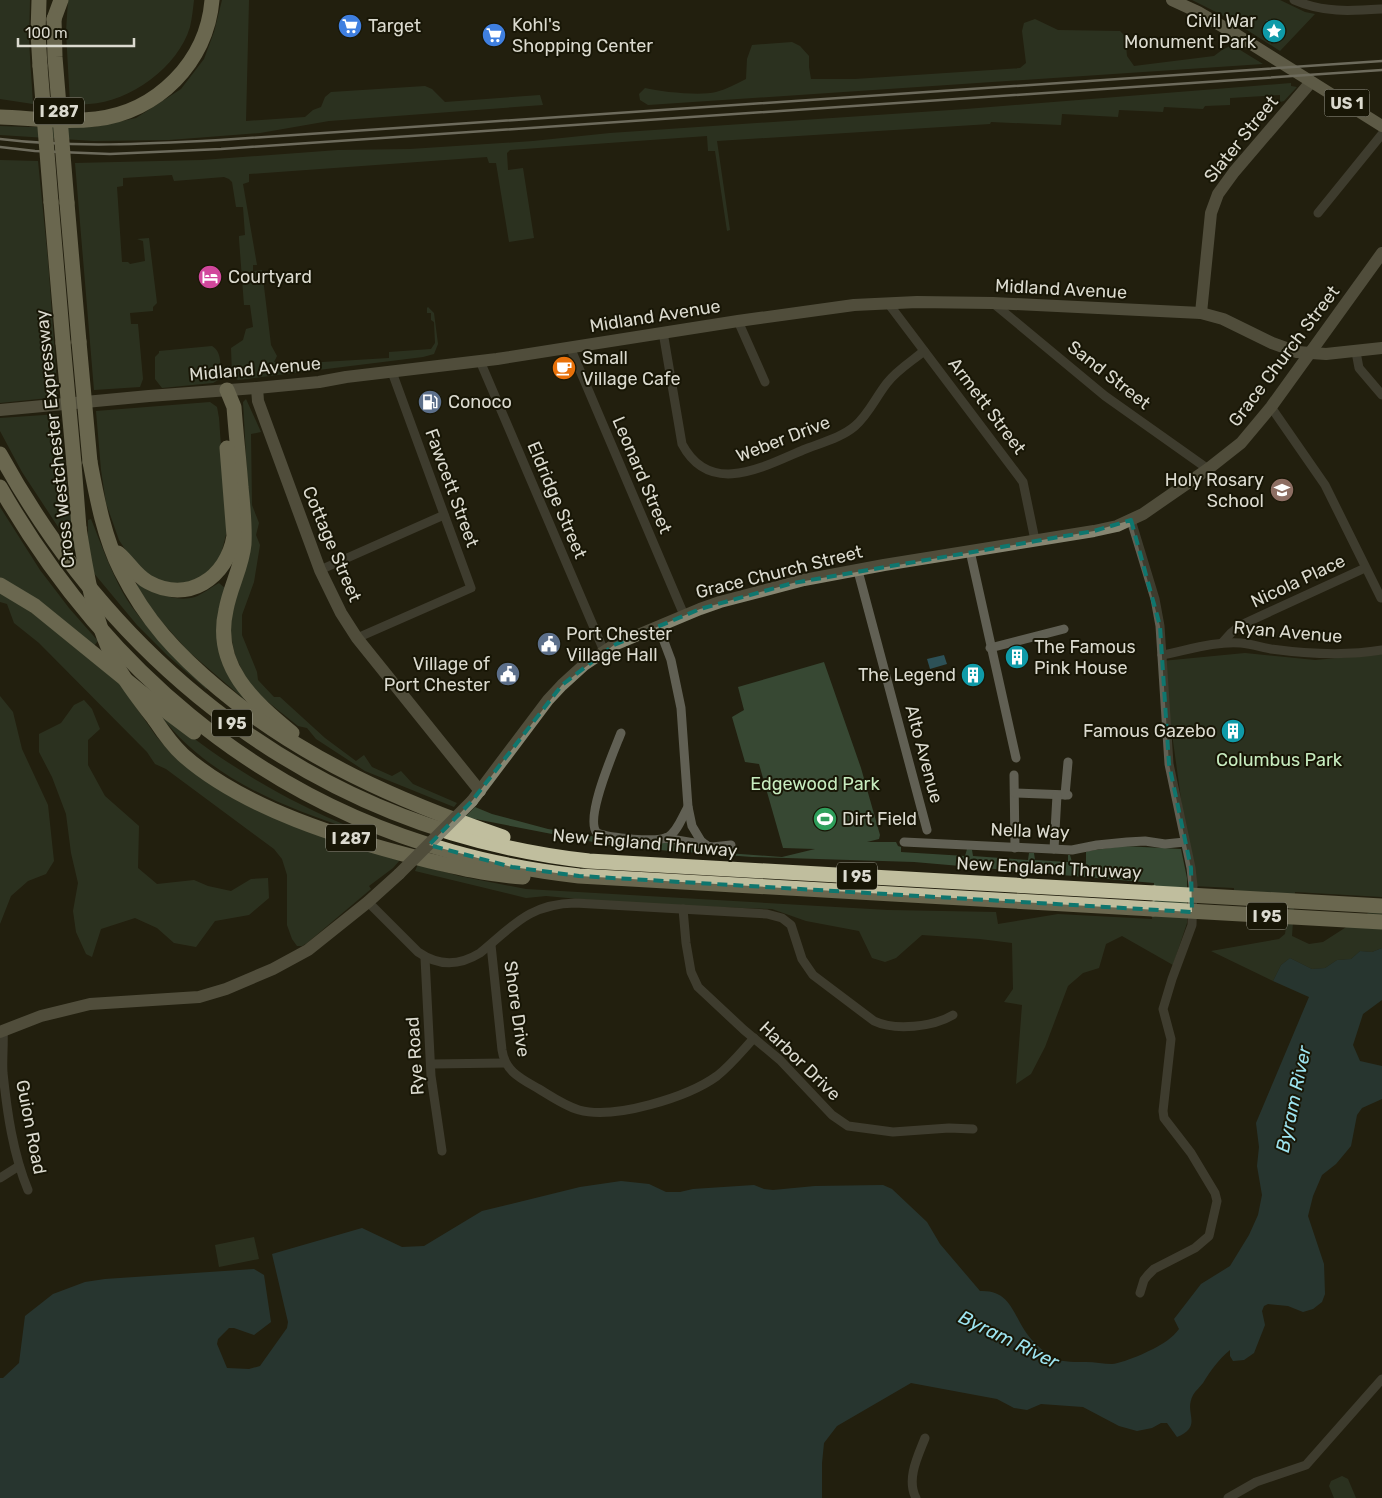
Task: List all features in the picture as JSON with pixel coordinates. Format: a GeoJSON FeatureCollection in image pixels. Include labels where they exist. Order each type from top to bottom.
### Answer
{"type":"FeatureCollection","features":[{"type":"Feature","properties":{"kind":"highway","name":"Cross Westchester Expressway"},"geometry":{"type":"LineString","coordinates":[[39,0],[38,33],[51,202],[90,462],[98,507],[111,548],[143,610],[178,653],[216,687],[266,726],[333,766],[444,816],[561,858]]}},
{"type":"Feature","properties":{"kind":"highway","name":"Cross Westchester Expressway"},"geometry":{"type":"LineString","coordinates":[[55,0],[55,58],[67,203],[74,464],[79,528],[90,590],[105,638],[124,678],[176,749],[192,763],[228,787],[278,813],[373,845],[470,870],[510,876],[580,876]]}},
{"type":"Feature","properties":{"kind":"highway"},"geometry":{"type":"LineString","coordinates":[[54,19],[61,0]]}},
{"type":"Feature","properties":{"kind":"highway"},"geometry":{"type":"LineString","coordinates":[[0,107],[86,112],[112,108],[134,100],[163,80],[186,53],[199,21],[201,0]]}},
{"type":"Feature","properties":{"kind":"highway"},"geometry":{"type":"LineString","coordinates":[[0,116],[72,120],[96,119],[124,113],[138,107],[174,82],[191,60],[205,32],[212,0]]}},
{"type":"Feature","properties":{"kind":"highway"},"geometry":{"type":"LineString","coordinates":[[111,548],[123,557],[142,578],[165,589],[183,590],[202,584],[217,574],[229,554],[234,536],[224,403],[227,390]]}},
{"type":"Feature","properties":{"kind":"highway"},"geometry":{"type":"LineString","coordinates":[[227,390],[234,407],[244,534],[240,564],[225,611],[224,630],[227,651],[239,681],[252,699],[333,766]]}},
{"type":"Feature","properties":{"kind":"highway","name":"New England Thruway"},"geometry":{"type":"LineString","coordinates":[[0,454],[64,555],[104,604],[156,659],[192,692],[231,723],[306,771],[390,812],[453,834],[561,858],[618,863],[1382,906]]}},
{"type":"Feature","properties":{"kind":"highway","name":"New England Thruway"},"geometry":{"type":"LineString","coordinates":[[0,487],[52,570],[110,640],[153,684],[198,723],[272,774],[302,792],[347,814],[452,852],[512,867],[580,876],[1382,922]]}},
{"type":"Feature","properties":{"kind":"highway"},"geometry":{"type":"LineString","coordinates":[[0,585],[35,606],[135,687],[202,738],[219,749],[272,774]]}},
{"type":"Feature","properties":{"kind":"main road","name":"US 1"},"geometry":{"type":"LineString","coordinates":[[1172,0],[1231,31],[1382,126]]}},
{"type":"Feature","properties":{"kind":"street"},"geometry":{"type":"LineString","coordinates":[[1294,0],[1310,6],[1337,11],[1382,9]]}},
{"type":"Feature","properties":{"kind":"street","name":"Slater Street"},"geometry":{"type":"LineString","coordinates":[[1201,313],[1211,213],[1218,194],[1234,172],[1312,82]]}},
{"type":"Feature","properties":{"kind":"street"},"geometry":{"type":"LineString","coordinates":[[1318,213],[1382,134]]}},
{"type":"Feature","properties":{"kind":"street","name":"Grace Church Street"},"geometry":{"type":"LineString","coordinates":[[2,1031],[41,1016],[90,1004],[210,995],[258,976],[296,957],[328,935],[368,902],[476,796],[548,700],[584,665],[604,652],[661,625],[720,602],[772,588],[884,565],[1094,531],[1117,526],[1143,514],[1208,469],[1241,443],[1271,407],[1382,253]]}},
{"type":"Feature","properties":{"kind":"street","name":"Midland Avenue"},"geometry":{"type":"LineString","coordinates":[[0,410],[257,388],[392,372],[480,361],[738,320],[826,308],[888,303],[993,303],[1201,313],[1224,319],[1290,350],[1326,354],[1382,348]]}},
{"type":"Feature","properties":{"kind":"street","name":"Armett Street"},"geometry":{"type":"LineString","coordinates":[[888,303],[1023,482],[1035,540]]}},
{"type":"Feature","properties":{"kind":"street","name":"Sand Street"},"geometry":{"type":"LineString","coordinates":[[993,303],[1105,396],[1208,469]]}},
{"type":"Feature","properties":{"kind":"street"},"geometry":{"type":"LineString","coordinates":[[738,320],[764,382]]}},
{"type":"Feature","properties":{"kind":"street","name":"Weber Drive"},"geometry":{"type":"LineString","coordinates":[[663,332],[682,444],[692,459],[699,465],[724,474],[739,474],[756,470],[848,431],[862,418],[888,382],[924,351]]}},
{"type":"Feature","properties":{"kind":"street","name":"Leonard Street"},"geometry":{"type":"LineString","coordinates":[[570,347],[684,615]]}},
{"type":"Feature","properties":{"kind":"street"},"geometry":{"type":"LineString","coordinates":[[1356,352],[1359,368],[1382,395]]}},
{"type":"Feature","properties":{"kind":"street","name":"Eldridge Street"},"geometry":{"type":"LineString","coordinates":[[480,361],[604,652]]}},
{"type":"Feature","properties":{"kind":"street","name":"Fawcett Street"},"geometry":{"type":"LineString","coordinates":[[357,638],[471,588],[392,372]]}},
{"type":"Feature","properties":{"kind":"street","name":"Cottage Street"},"geometry":{"type":"LineString","coordinates":[[257,388],[258,401],[320,570],[337,607],[357,638],[476,796]]}},
{"type":"Feature","properties":{"kind":"street"},"geometry":{"type":"LineString","coordinates":[[1271,407],[1325,485],[1380,598]]}},
{"type":"Feature","properties":{"kind":"street"},"geometry":{"type":"LineString","coordinates":[[320,570],[444,515]]}},
{"type":"Feature","properties":{"kind":"street"},"geometry":{"type":"LineString","coordinates":[[1131,520],[1155,599],[1160,626],[1169,764],[1193,886],[1192,925],[1162,1009],[1171,1039],[1163,1111],[1164,1118],[1191,1153],[1215,1193],[1217,1201],[1209,1236],[1195,1248],[1154,1269],[1144,1280],[1140,1293]]}},
{"type":"Feature","properties":{"kind":"street"},"geometry":{"type":"LineString","coordinates":[[970,552],[1016,758]]}},
{"type":"Feature","properties":{"kind":"street","name":"Nicola Place"},"geometry":{"type":"LineString","coordinates":[[1222,643],[1241,625],[1365,568]]}},
{"type":"Feature","properties":{"kind":"street","name":"Alto Avenue"},"geometry":{"type":"LineString","coordinates":[[858,570],[927,830]]}},
{"type":"Feature","properties":{"kind":"street"},"geometry":{"type":"LineString","coordinates":[[661,625],[662,636],[671,660],[681,708],[688,807],[692,826],[701,841],[707,846]]}},
{"type":"Feature","properties":{"kind":"street"},"geometry":{"type":"LineString","coordinates":[[990,648],[1064,629]]}},
{"type":"Feature","properties":{"kind":"street","name":"Ryan Avenue"},"geometry":{"type":"LineString","coordinates":[[1162,655],[1222,643],[1242,643],[1271,649],[1326,653],[1382,650]]}},
{"type":"Feature","properties":{"kind":"street"},"geometry":{"type":"LineString","coordinates":[[621,733],[594,809],[594,829],[601,834],[638,840],[665,838],[712,847],[731,845]]}},
{"type":"Feature","properties":{"kind":"street"},"geometry":{"type":"LineString","coordinates":[[1054,850],[1068,762]]}},
{"type":"Feature","properties":{"kind":"street"},"geometry":{"type":"LineString","coordinates":[[1014,776],[1015,848]]}},
{"type":"Feature","properties":{"kind":"street"},"geometry":{"type":"LineString","coordinates":[[1014,794],[1064,795]]}},
{"type":"Feature","properties":{"kind":"street"},"geometry":{"type":"LineString","coordinates":[[665,838],[675,830],[688,807]]}},
{"type":"Feature","properties":{"kind":"street","name":"Nella Way"},"geometry":{"type":"LineString","coordinates":[[904,842],[1072,850],[1127,842],[1145,841],[1165,844],[1185,842]]}},
{"type":"Feature","properties":{"kind":"street"},"geometry":{"type":"LineString","coordinates":[[368,902],[425,958],[444,963],[463,962],[480,954],[525,916],[540,909],[559,904],[575,903],[767,914],[787,921],[794,931],[802,959],[809,971],[880,1024],[905,1026],[933,1024],[953,1015]]}},
{"type":"Feature","properties":{"kind":"street","name":"Harbor Drive"},"geometry":{"type":"LineString","coordinates":[[683,909],[686,943],[693,979],[703,993],[780,1060],[832,1115],[848,1126],[857,1128],[902,1132],[949,1128],[973,1129]]}},
{"type":"Feature","properties":{"kind":"street","name":"Shore Drive"},"geometry":{"type":"LineString","coordinates":[[491,944],[505,1063],[509,1069],[520,1077],[572,1108],[590,1112],[628,1110],[682,1094],[703,1084],[724,1070],[754,1038]]}},
{"type":"Feature","properties":{"kind":"street","name":"Rye Road"},"geometry":{"type":"LineString","coordinates":[[425,958],[431,1064],[442,1151]]}},
{"type":"Feature","properties":{"kind":"street","name":"Guion Road"},"geometry":{"type":"LineString","coordinates":[[2,1031],[3,1071],[7,1105],[19,1166],[28,1190]]}},
{"type":"Feature","properties":{"kind":"street","name":"Guion Road"},"geometry":{"type":"LineString","coordinates":[[0,1062],[3,1071]]}},
{"type":"Feature","properties":{"kind":"street"},"geometry":{"type":"LineString","coordinates":[[431,1064],[505,1063]]}},
{"type":"Feature","properties":{"kind":"street"},"geometry":{"type":"LineString","coordinates":[[0,1178],[19,1166]]}},
{"type":"Feature","properties":{"kind":"street"},"geometry":{"type":"LineString","coordinates":[[1228,1498],[1256,1482],[1306,1465],[1382,1379]]}},
{"type":"Feature","properties":{"kind":"street"},"geometry":{"type":"LineString","coordinates":[[916,1498],[912,1489],[912,1481],[925,1438]]}},
{"type":"Feature","properties":{"kind":"highlighted area"},"geometry":{"type":"Polygon","coordinates":[[[1131,520],[1160,626],[1169,764],[1191,868],[1192,912],[579,876],[512,867],[429,845],[472,801],[562,685],[614,645],[700,609],[793,583],[1094,531],[1131,520]]]}},
{"type":"Feature","properties":{"kind":"green space"},"geometry":{"type":"Polygon","coordinates":[[[0,0],[30,0],[29,41],[33,104],[0,99],[0,0]]]}},
{"type":"Feature","properties":{"kind":"green space"},"geometry":{"type":"Polygon","coordinates":[[[68,0],[194,0],[190,27],[184,42],[175,56],[150,80],[120,97],[105,102],[70,104],[66,32],[68,0]]]}},
{"type":"Feature","properties":{"kind":"green space"},"geometry":{"type":"Polygon","coordinates":[[[222,0],[249,0],[246,121],[305,117],[313,110],[321,107],[325,97],[331,92],[425,86],[432,89],[445,102],[540,95],[543,105],[329,121],[260,133],[169,140],[94,141],[0,135],[0,126],[94,127],[136,118],[181,89],[204,59],[214,32],[222,0]]]}},
{"type":"Feature","properties":{"kind":"green space","name":"Civil War Monument Park"},"geometry":{"type":"Polygon","coordinates":[[[1192,0],[1280,0],[1305,12],[1315,14],[1280,51],[1230,19],[1192,0]]]}},
{"type":"Feature","properties":{"kind":"green space"},"geometry":{"type":"Polygon","coordinates":[[[1035,19],[1058,30],[1120,31],[1125,36],[1127,56],[1134,66],[1214,56],[1232,45],[1263,64],[648,105],[640,100],[639,94],[645,88],[701,94],[716,92],[735,85],[746,79],[747,59],[752,45],[792,42],[800,46],[809,56],[811,79],[855,79],[1020,68],[1026,63],[1022,31],[1024,23],[1035,19]]]}},
{"type":"Feature","properties":{"kind":"green space"},"geometry":{"type":"Polygon","coordinates":[[[1291,83],[1291,86],[1297,87],[1284,101],[1280,102],[1280,95],[1230,98],[1230,105],[1205,106],[1203,109],[1164,107],[1163,112],[1119,110],[1118,117],[1062,114],[1061,125],[991,122],[990,124],[717,141],[730,230],[727,231],[715,151],[708,151],[707,136],[510,150],[507,153],[508,170],[523,168],[534,238],[509,242],[496,163],[489,163],[487,157],[249,174],[249,182],[243,184],[257,265],[253,265],[253,271],[262,270],[271,345],[277,356],[274,362],[289,364],[389,358],[389,352],[431,349],[435,343],[434,322],[431,320],[431,313],[427,313],[428,307],[434,313],[438,344],[434,354],[423,357],[238,380],[232,374],[231,348],[243,340],[246,329],[253,327],[250,305],[244,305],[239,239],[239,236],[245,235],[243,207],[236,207],[232,182],[224,177],[174,181],[172,175],[123,178],[123,186],[117,187],[122,262],[130,264],[145,261],[143,241],[137,239],[149,238],[157,303],[153,307],[153,311],[130,313],[131,324],[138,324],[143,379],[140,387],[94,390],[75,163],[202,160],[338,150],[410,149],[533,141],[610,133],[966,109],[1291,83]]]}},
{"type":"Feature","properties":{"kind":"green space"},"geometry":{"type":"Polygon","coordinates":[[[0,160],[38,161],[48,260],[58,397],[0,403],[0,160]]]}},
{"type":"Feature","properties":{"kind":"green space"},"geometry":{"type":"Polygon","coordinates":[[[212,346],[219,355],[220,379],[213,383],[162,388],[155,379],[155,357],[159,351],[212,346]]]}},
{"type":"Feature","properties":{"kind":"green space"},"geometry":{"type":"Polygon","coordinates":[[[246,399],[261,432],[251,434],[252,505],[259,523],[256,535],[260,545],[254,582],[242,615],[242,635],[257,672],[258,680],[274,697],[280,697],[325,738],[356,761],[364,755],[372,767],[392,776],[401,771],[413,784],[457,803],[454,807],[365,771],[316,739],[307,728],[298,726],[258,694],[246,679],[235,655],[230,632],[233,598],[250,528],[243,402],[246,399]]]}},
{"type":"Feature","properties":{"kind":"green space"},"geometry":{"type":"Polygon","coordinates":[[[210,402],[217,407],[219,418],[227,531],[220,558],[205,575],[187,583],[167,584],[150,580],[136,566],[119,540],[106,503],[96,411],[210,402]]]}},
{"type":"Feature","properties":{"kind":"green space"},"geometry":{"type":"Polygon","coordinates":[[[59,414],[73,537],[88,536],[88,520],[91,519],[114,575],[131,606],[151,631],[206,689],[168,656],[137,625],[68,542],[22,472],[0,431],[0,418],[59,414]]]}},
{"type":"Feature","properties":{"kind":"green space"},"geometry":{"type":"Polygon","coordinates":[[[0,507],[40,570],[69,608],[98,641],[93,647],[0,579],[0,507]]]}},
{"type":"Feature","properties":{"kind":"green space"},"geometry":{"type":"Polygon","coordinates":[[[219,583],[226,589],[220,619],[246,697],[244,699],[188,651],[156,615],[136,586],[137,584],[158,593],[180,599],[198,596],[219,583]]]}},
{"type":"Feature","properties":{"kind":"green space"},"geometry":{"type":"Polygon","coordinates":[[[0,592],[21,604],[117,680],[156,736],[171,753],[192,771],[400,860],[393,868],[369,886],[371,889],[307,943],[297,946],[292,939],[287,925],[287,875],[282,859],[274,849],[166,769],[155,764],[147,752],[39,643],[14,623],[7,604],[0,602],[0,592]]]}},
{"type":"Feature","properties":{"kind":"green space","name":"Columbus Park"},"geometry":{"type":"Polygon","coordinates":[[[1245,653],[1315,660],[1382,654],[1382,897],[1295,892],[1292,936],[1309,944],[1323,942],[1382,904],[1382,948],[1372,952],[1360,951],[1351,959],[1337,960],[1325,968],[1312,969],[1290,958],[1281,965],[1273,981],[1211,951],[1279,939],[1285,934],[1289,908],[1234,890],[1234,888],[1193,886],[1162,661],[1245,653]]]}},
{"type":"Feature","properties":{"kind":"green space","name":"Edgewood Park"},"geometry":{"type":"Polygon","coordinates":[[[824,662],[861,768],[880,835],[879,839],[867,842],[896,842],[901,847],[901,852],[965,856],[967,849],[972,850],[973,856],[1028,860],[1029,853],[1034,853],[1035,860],[1068,862],[1068,855],[1070,855],[1072,862],[1086,864],[1086,852],[1088,851],[1124,846],[1181,849],[1187,878],[1187,923],[1173,965],[1122,936],[1106,944],[1099,968],[1083,973],[1068,986],[1045,1047],[1031,1074],[1016,1084],[1022,1005],[1004,1002],[1013,989],[1012,943],[922,935],[896,958],[885,962],[872,958],[859,931],[806,921],[772,909],[633,904],[546,896],[526,898],[415,871],[418,864],[459,876],[526,889],[888,910],[996,912],[998,924],[1058,914],[1152,919],[1154,883],[914,862],[752,857],[619,847],[465,817],[475,807],[492,814],[548,829],[597,837],[684,844],[698,846],[713,852],[782,857],[815,849],[783,848],[759,764],[745,762],[732,717],[744,710],[738,687],[824,662]]]}},
{"type":"Feature","properties":{"kind":"green space"},"geometry":{"type":"Polygon","coordinates":[[[0,696],[13,712],[22,749],[48,805],[54,861],[46,874],[28,881],[11,896],[0,924],[0,696]]]}},
{"type":"Feature","properties":{"kind":"green space"},"geometry":{"type":"Polygon","coordinates":[[[84,700],[92,709],[100,729],[88,740],[88,765],[105,796],[139,826],[138,868],[157,884],[194,880],[208,886],[231,891],[251,879],[268,878],[269,898],[249,915],[215,921],[196,947],[174,943],[157,928],[135,918],[101,929],[92,957],[86,954],[76,932],[73,911],[78,883],[71,853],[66,814],[52,777],[39,752],[39,734],[61,723],[74,705],[84,700]]]}},
{"type":"Feature","properties":{"kind":"green space"},"geometry":{"type":"Polygon","coordinates":[[[153,705],[198,741],[247,774],[298,803],[350,827],[350,829],[267,797],[216,768],[193,750],[172,729],[153,705]]]}},
{"type":"Feature","properties":{"kind":"green space"},"geometry":{"type":"Polygon","coordinates":[[[254,1237],[259,1259],[219,1267],[215,1245],[254,1237]]]}},
{"type":"Feature","properties":{"kind":"green space"},"geometry":{"type":"Polygon","coordinates":[[[1342,1476],[1348,1479],[1356,1498],[1334,1498],[1329,1486],[1331,1481],[1342,1476]]]}},
{"type":"Feature","properties":{"kind":"water"},"geometry":{"type":"Polygon","coordinates":[[[944,655],[947,664],[930,669],[927,659],[944,655]]]}},
{"type":"Feature","properties":{"kind":"water","name":"Byram River"},"geometry":{"type":"Polygon","coordinates":[[[1382,948],[1382,1000],[1363,1014],[1353,1045],[1360,1061],[1382,1066],[1382,1099],[1362,1108],[1357,1115],[1351,1146],[1336,1164],[1322,1175],[1313,1196],[1308,1216],[1324,1264],[1325,1294],[1322,1302],[1313,1309],[1303,1312],[1288,1306],[1268,1304],[1264,1306],[1262,1311],[1265,1325],[1254,1353],[1244,1360],[1233,1361],[1230,1356],[1230,1350],[1218,1361],[1193,1395],[1189,1428],[1185,1433],[1177,1437],[1167,1423],[1161,1423],[1152,1428],[1137,1431],[1119,1426],[1083,1407],[1041,1404],[1027,1410],[1014,1408],[997,1399],[911,1383],[837,1426],[824,1443],[822,1498],[0,1498],[0,1378],[3,1378],[19,1363],[25,1316],[53,1294],[85,1282],[105,1279],[254,1269],[264,1275],[271,1322],[254,1335],[229,1328],[218,1339],[217,1344],[227,1368],[249,1369],[260,1366],[287,1328],[288,1322],[272,1254],[362,1228],[402,1247],[424,1246],[482,1211],[580,1187],[621,1181],[649,1184],[666,1192],[754,1185],[773,1190],[815,1186],[883,1185],[892,1189],[927,1222],[940,1244],[980,1291],[997,1294],[1009,1303],[1029,1337],[1055,1359],[1112,1364],[1133,1358],[1163,1343],[1177,1332],[1179,1329],[1174,1319],[1201,1284],[1230,1266],[1249,1235],[1258,1215],[1262,1195],[1257,1166],[1259,1147],[1256,1123],[1309,997],[1273,981],[1281,965],[1290,958],[1312,969],[1325,968],[1337,960],[1351,959],[1360,951],[1372,952],[1382,948]]]}},
{"type":"Feature","properties":{"kind":"railway"},"geometry":{"type":"LineString","coordinates":[[0,139],[55,144],[138,144],[220,140],[1382,61]]}},
{"type":"Feature","properties":{"kind":"railway"},"geometry":{"type":"LineString","coordinates":[[0,147],[35,151],[110,154],[221,149],[1382,70]]}},
{"type":"Feature","properties":{"kind":"place","name":"Target"},"geometry":{"type":"Point","coordinates":[350,26]}},
{"type":"Feature","properties":{"kind":"place","name":"Civil War Monument Park"},"geometry":{"type":"Point","coordinates":[1274,31]}},
{"type":"Feature","properties":{"kind":"place","name":"Kohl's Shopping Center"},"geometry":{"type":"Point","coordinates":[494,35]}},
{"type":"Feature","properties":{"kind":"place","name":"Courtyard"},"geometry":{"type":"Point","coordinates":[210,277]}},
{"type":"Feature","properties":{"kind":"place","name":"Small Village Cafe"},"geometry":{"type":"Point","coordinates":[564,368]}},
{"type":"Feature","properties":{"kind":"place","name":"Conoco"},"geometry":{"type":"Point","coordinates":[430,402]}},
{"type":"Feature","properties":{"kind":"place","name":"Holy Rosary School"},"geometry":{"type":"Point","coordinates":[1282,490]}},
{"type":"Feature","properties":{"kind":"place","name":"Port Chester Village Hall"},"geometry":{"type":"Point","coordinates":[549,644]}},
{"type":"Feature","properties":{"kind":"place","name":"The Famous Pink House"},"geometry":{"type":"Point","coordinates":[1017,657]}},
{"type":"Feature","properties":{"kind":"place","name":"Village of Port Chester"},"geometry":{"type":"Point","coordinates":[508,674]}},
{"type":"Feature","properties":{"kind":"place","name":"The Legend"},"geometry":{"type":"Point","coordinates":[973,675]}},
{"type":"Feature","properties":{"kind":"place","name":"Famous Gazebo"},"geometry":{"type":"Point","coordinates":[1233,731]}},
{"type":"Feature","properties":{"kind":"place","name":"Dirt Field"},"geometry":{"type":"Point","coordinates":[825,819]}}]}
